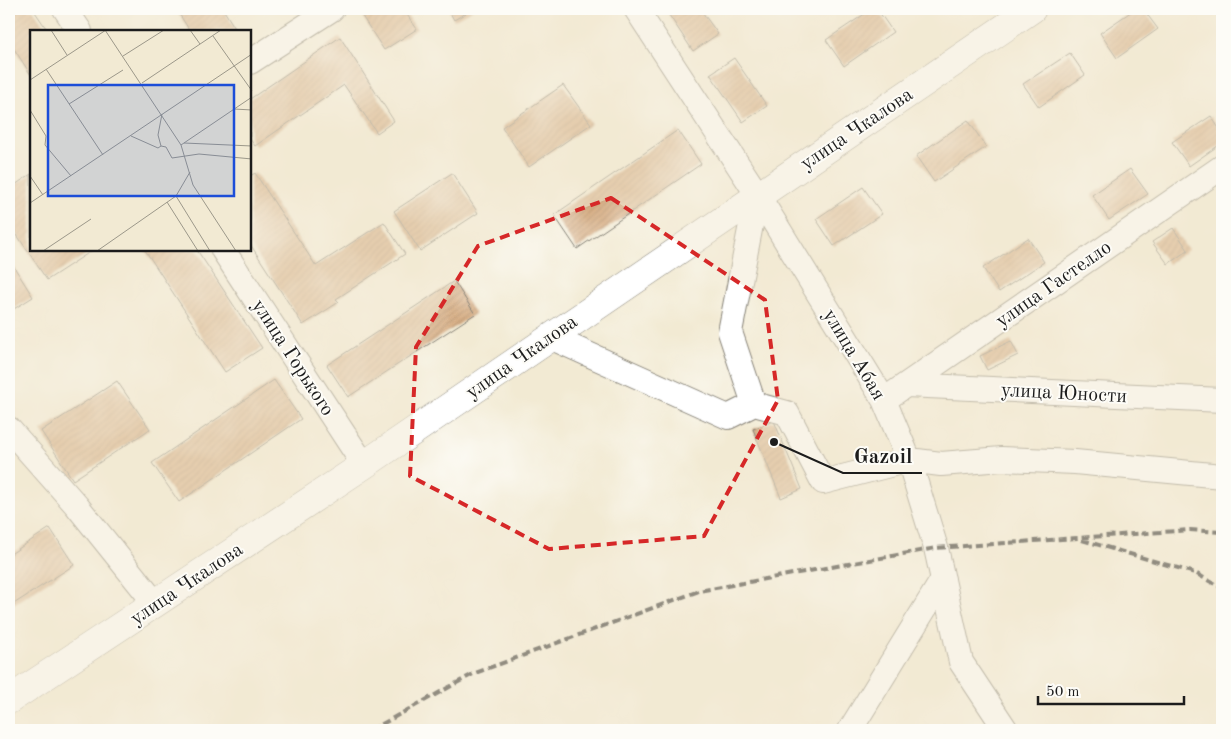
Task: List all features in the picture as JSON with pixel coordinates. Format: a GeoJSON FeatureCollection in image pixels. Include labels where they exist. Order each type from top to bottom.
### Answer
{"type":"FeatureCollection","features":[{"type":"Feature","properties":{"kind":"main road","name":"улица Чкалова"},"geometry":{"type":"LineString","coordinates":[[9,700],[364,465],[757,194],[1032,9]]}},
{"type":"Feature","properties":{"kind":"street"},"geometry":{"type":"LineString","coordinates":[[65,9],[79,30]]}},
{"type":"Feature","properties":{"kind":"street"},"geometry":{"type":"LineString","coordinates":[[251,61],[332,9]]}},
{"type":"Feature","properties":{"kind":"street","name":"улица Абая"},"geometry":{"type":"LineString","coordinates":[[636,9],[757,194],[884,400],[909,460],[936,548],[961,662],[1006,730]]}},
{"type":"Feature","properties":{"kind":"street","name":"улица Гастелло"},"geometry":{"type":"LineString","coordinates":[[884,400],[1222,167]]}},
{"type":"Feature","properties":{"kind":"street"},"geometry":{"type":"LineString","coordinates":[[754,404],[730,332],[757,194]]}},
{"type":"Feature","properties":{"kind":"street","name":"улица Горького"},"geometry":{"type":"LineString","coordinates":[[224,251],[364,465]]}},
{"type":"Feature","properties":{"kind":"street"},"geometry":{"type":"LineString","coordinates":[[550,337],[728,417],[754,404],[787,413],[823,482],[909,460],[941,464],[1002,459],[1075,462],[1222,476]]}},
{"type":"Feature","properties":{"kind":"street","name":"улица Юности"},"geometry":{"type":"LineString","coordinates":[[906,385],[1222,400]]}},
{"type":"Feature","properties":{"kind":"street"},"geometry":{"type":"LineString","coordinates":[[9,429],[77,506],[155,603]]}},
{"type":"Feature","properties":{"kind":"street"},"geometry":{"type":"LineString","coordinates":[[850,730],[943,579]]}},
{"type":"Feature","properties":{"kind":"highlighted area"},"geometry":{"type":"Polygon","coordinates":[[[611,198],[765,300],[778,400],[704,536],[549,549],[410,476],[416,347],[478,246],[611,198]]]}},
{"type":"Feature","properties":{"kind":"building"},"geometry":{"type":"Polygon","coordinates":[[[9,9],[33,9],[47,30],[30,30],[30,73],[9,41],[9,9]]]}},
{"type":"Feature","properties":{"kind":"building"},"geometry":{"type":"Polygon","coordinates":[[[176,9],[223,9],[236,30],[189,30],[176,9]]]}},
{"type":"Feature","properties":{"kind":"building"},"geometry":{"type":"Polygon","coordinates":[[[403,9],[417,29],[384,50],[358,10],[403,9]]]}},
{"type":"Feature","properties":{"kind":"building"},"geometry":{"type":"Polygon","coordinates":[[[448,9],[473,9],[454,20],[448,9]]]}},
{"type":"Feature","properties":{"kind":"building"},"geometry":{"type":"Polygon","coordinates":[[[665,9],[700,9],[718,34],[693,51],[665,9]]]}},
{"type":"Feature","properties":{"kind":"building"},"geometry":{"type":"Polygon","coordinates":[[[872,9],[877,9],[893,32],[844,66],[826,40],[872,9]]]}},
{"type":"Feature","properties":{"kind":"building"},"geometry":{"type":"Polygon","coordinates":[[[1135,9],[1143,9],[1158,29],[1117,58],[1100,33],[1135,9]]]}},
{"type":"Feature","properties":{"kind":"building"},"geometry":{"type":"Polygon","coordinates":[[[340,37],[394,121],[377,133],[344,85],[255,146],[251,140],[251,98],[340,37]]]}},
{"type":"Feature","properties":{"kind":"building"},"geometry":{"type":"Polygon","coordinates":[[[1070,53],[1085,75],[1039,107],[1023,84],[1070,53]]]}},
{"type":"Feature","properties":{"kind":"building"},"geometry":{"type":"Polygon","coordinates":[[[734,58],[767,106],[743,122],[710,74],[734,58]]]}},
{"type":"Feature","properties":{"kind":"building"},"geometry":{"type":"Polygon","coordinates":[[[563,85],[591,124],[529,167],[502,127],[563,85]]]}},
{"type":"Feature","properties":{"kind":"building"},"geometry":{"type":"Polygon","coordinates":[[[1211,116],[1222,133],[1222,143],[1189,166],[1172,142],[1211,116]]]}},
{"type":"Feature","properties":{"kind":"building"},"geometry":{"type":"Polygon","coordinates":[[[968,120],[986,147],[934,182],[916,156],[968,120]]]}},
{"type":"Feature","properties":{"kind":"building"},"geometry":{"type":"Polygon","coordinates":[[[678,130],[701,164],[577,249],[554,215],[678,130]]]}},
{"type":"Feature","properties":{"kind":"building"},"geometry":{"type":"Polygon","coordinates":[[[1130,169],[1148,194],[1109,220],[1092,195],[1130,169]]]}},
{"type":"Feature","properties":{"kind":"building"},"geometry":{"type":"Polygon","coordinates":[[[255,173],[316,266],[384,222],[405,254],[336,299],[339,302],[303,325],[251,246],[251,175],[255,173]]]}},
{"type":"Feature","properties":{"kind":"building"},"geometry":{"type":"Polygon","coordinates":[[[452,173],[478,213],[420,251],[394,211],[452,173]]]}},
{"type":"Feature","properties":{"kind":"building"},"geometry":{"type":"Polygon","coordinates":[[[30,175],[30,251],[91,251],[47,280],[9,223],[9,189],[30,175]]]}},
{"type":"Feature","properties":{"kind":"building"},"geometry":{"type":"Polygon","coordinates":[[[863,187],[882,214],[834,246],[816,219],[863,187]]]}},
{"type":"Feature","properties":{"kind":"building"},"geometry":{"type":"Polygon","coordinates":[[[1173,228],[1188,250],[1168,264],[1152,242],[1173,228]]]}},
{"type":"Feature","properties":{"kind":"building"},"geometry":{"type":"Polygon","coordinates":[[[1028,238],[1044,262],[999,292],[983,268],[1028,238]]]}},
{"type":"Feature","properties":{"kind":"building"},"geometry":{"type":"Polygon","coordinates":[[[146,251],[198,251],[262,348],[225,372],[146,251]]]}},
{"type":"Feature","properties":{"kind":"building"},"geometry":{"type":"Polygon","coordinates":[[[9,259],[33,297],[9,312],[9,259]]]}},
{"type":"Feature","properties":{"kind":"building"},"geometry":{"type":"Polygon","coordinates":[[[454,281],[475,314],[348,397],[327,365],[454,281]]]}},
{"type":"Feature","properties":{"kind":"building"},"geometry":{"type":"Polygon","coordinates":[[[1011,341],[1018,355],[987,370],[980,356],[1011,341]]]}},
{"type":"Feature","properties":{"kind":"building"},"geometry":{"type":"Polygon","coordinates":[[[274,380],[301,419],[179,502],[152,463],[274,380]]]}},
{"type":"Feature","properties":{"kind":"building"},"geometry":{"type":"Polygon","coordinates":[[[117,381],[150,429],[73,480],[41,431],[117,381]]]}},
{"type":"Feature","properties":{"kind":"building"},"geometry":{"type":"Polygon","coordinates":[[[774,421],[802,489],[781,498],[753,429],[774,421]]]}},
{"type":"Feature","properties":{"kind":"building"},"geometry":{"type":"Polygon","coordinates":[[[50,528],[74,565],[9,607],[9,555],[50,528]]]}},
{"type":"Feature","properties":{"kind":"railway"},"geometry":{"type":"LineString","coordinates":[[371,730],[475,673],[699,591],[936,548],[1190,530],[1222,532]]}},
{"type":"Feature","properties":{"kind":"railway"},"geometry":{"type":"LineString","coordinates":[[1082,540],[1195,573],[1222,588]]}},
{"type":"Feature","properties":{"kind":"place","name":"Gazoil"},"geometry":{"type":"Point","coordinates":[774,442]}}]}
